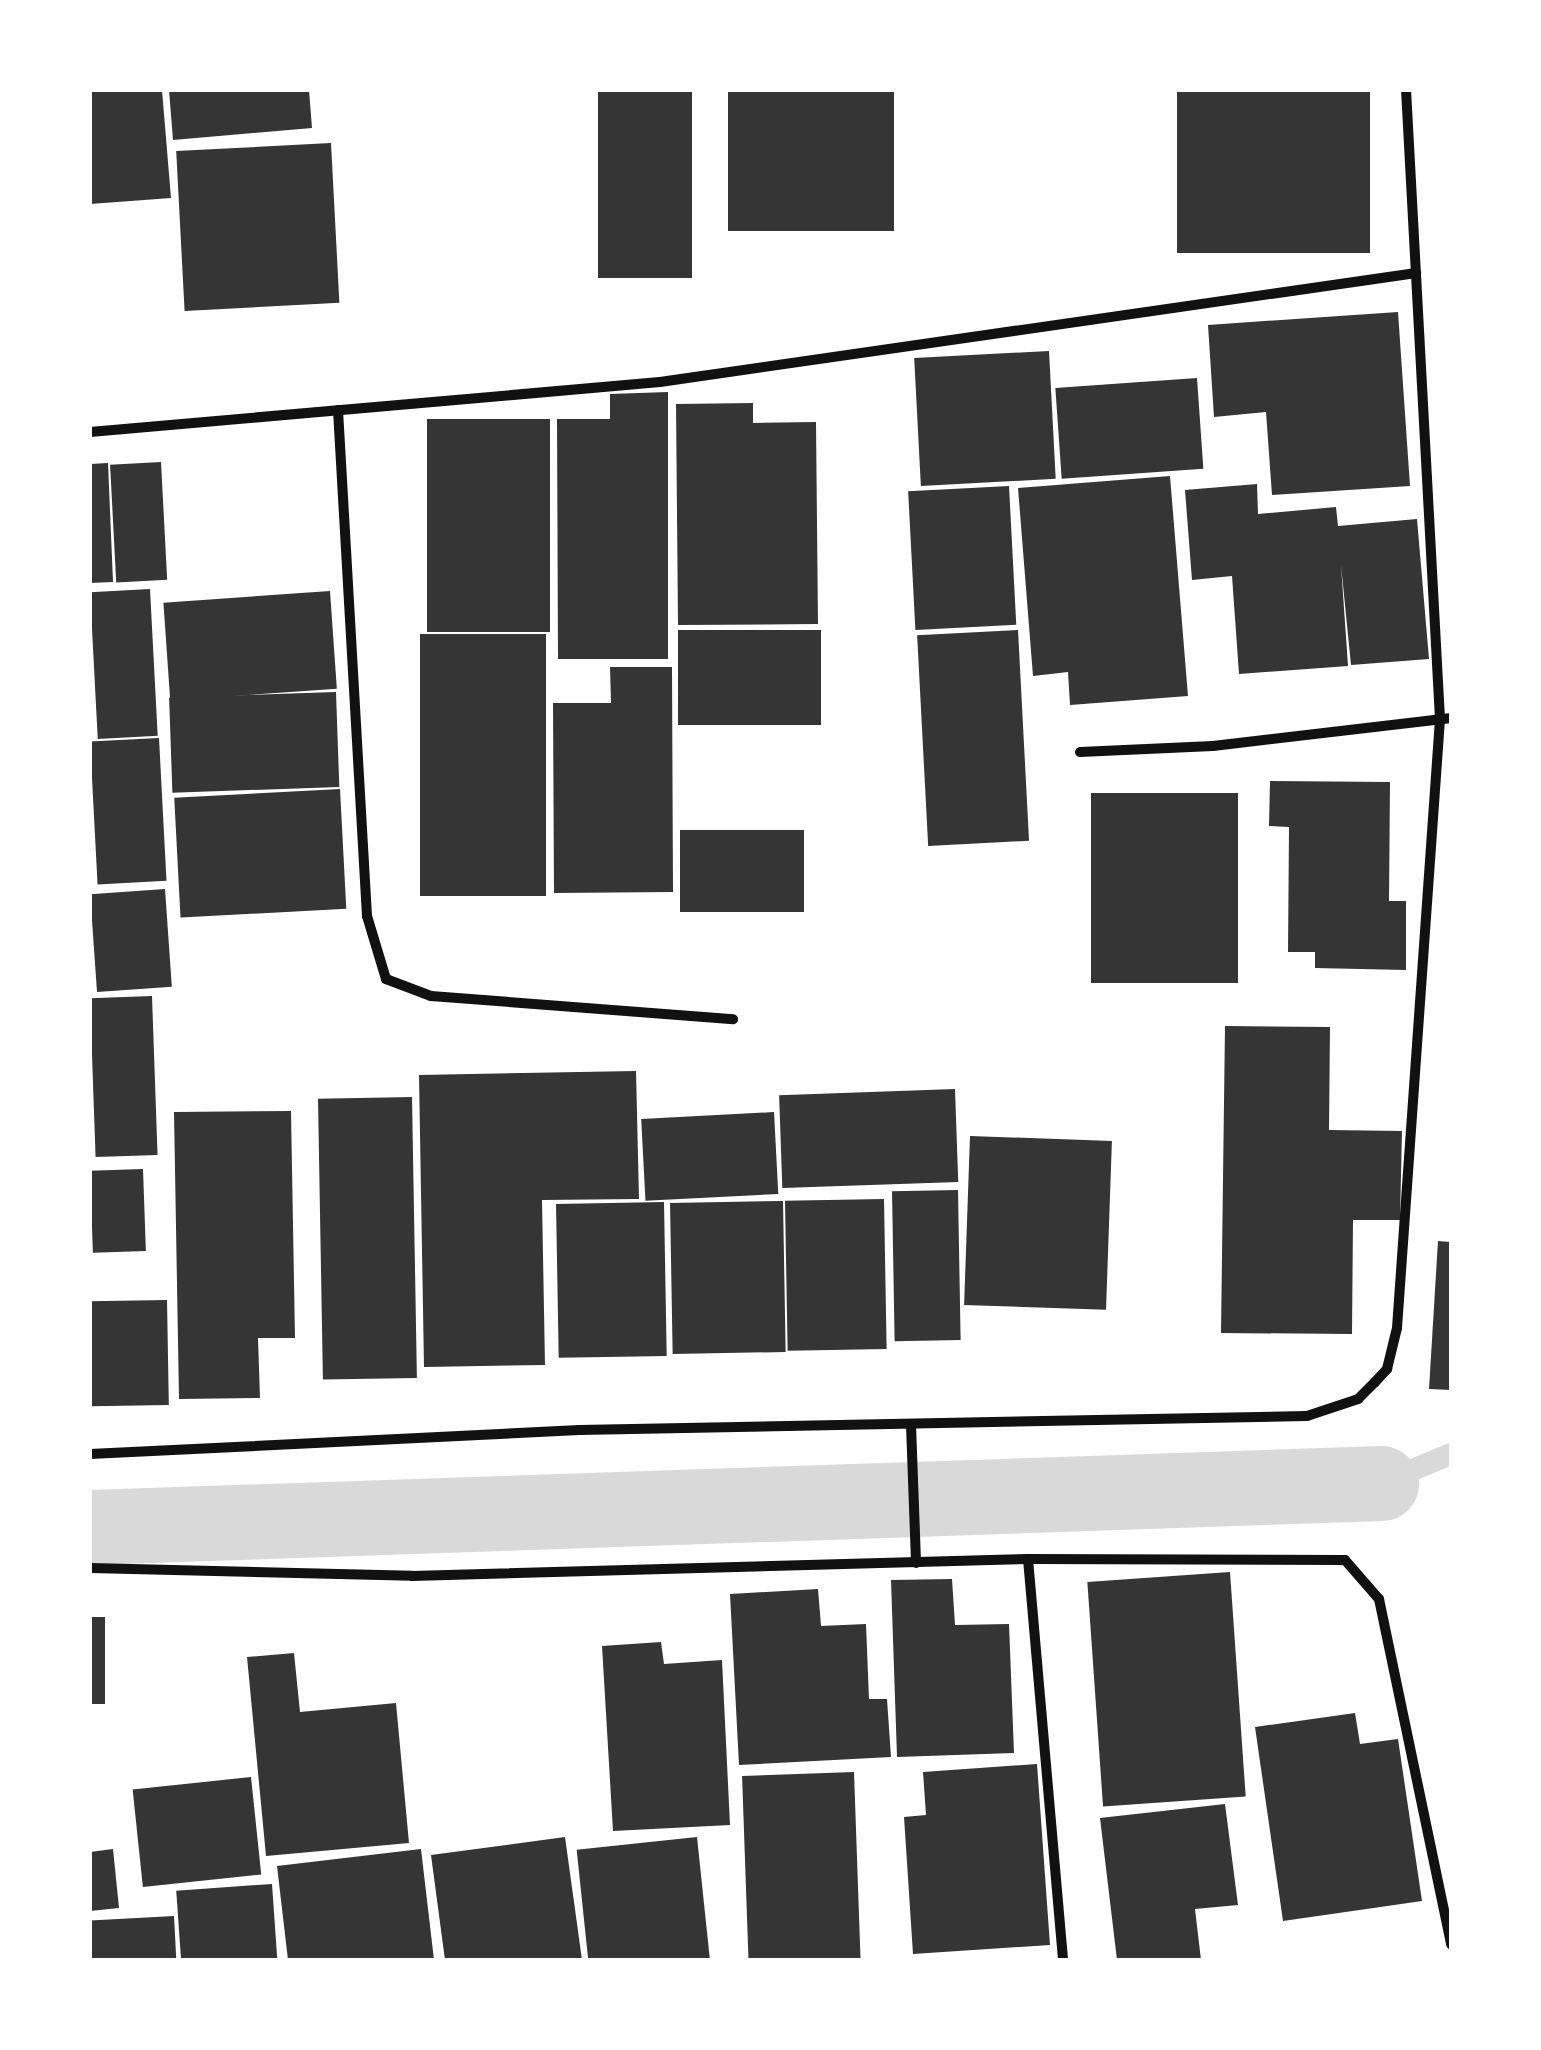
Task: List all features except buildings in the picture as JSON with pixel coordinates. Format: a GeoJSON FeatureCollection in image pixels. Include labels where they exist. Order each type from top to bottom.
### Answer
{"type":"FeatureCollection","features":[{"type":"Feature","properties":{"kind":"street"},"geometry":{"type":"LineString","coordinates":[[90,1454],[579,1430],[1306,1416],[1358,1399],[1387,1368],[1401,1274],[1445,719],[1406,90]]}},
{"type":"Feature","properties":{"kind":"street"},"geometry":{"type":"LineString","coordinates":[[90,432],[660,382],[1416,273]]}},
{"type":"Feature","properties":{"kind":"street"},"geometry":{"type":"LineString","coordinates":[[338,410],[366,916],[386,979],[431,996],[732,1019]]}},
{"type":"Feature","properties":{"kind":"street"},"geometry":{"type":"LineString","coordinates":[[1080,752],[1213,746],[1445,719]]}},
{"type":"Feature","properties":{"kind":"street"},"geometry":{"type":"LineString","coordinates":[[911,1425],[916,1564]]}},
{"type":"Feature","properties":{"kind":"street"},"geometry":{"type":"LineString","coordinates":[[90,1568],[412,1576],[1028,1559],[1322,1556],[1344,1560],[1361,1572],[1379,1599],[1451,1946]]}},
{"type":"Feature","properties":{"kind":"street"},"geometry":{"type":"LineString","coordinates":[[1028,1559],[1063,1960]]}},
{"type":"Feature","properties":{"kind":"waterway"},"geometry":{"type":"LineString","coordinates":[[1381,1483],[1451,1454]]}},
{"type":"Feature","properties":{"kind":"waterway"},"geometry":{"type":"LineString","coordinates":[[90,1527],[1381,1483]]}}]}
